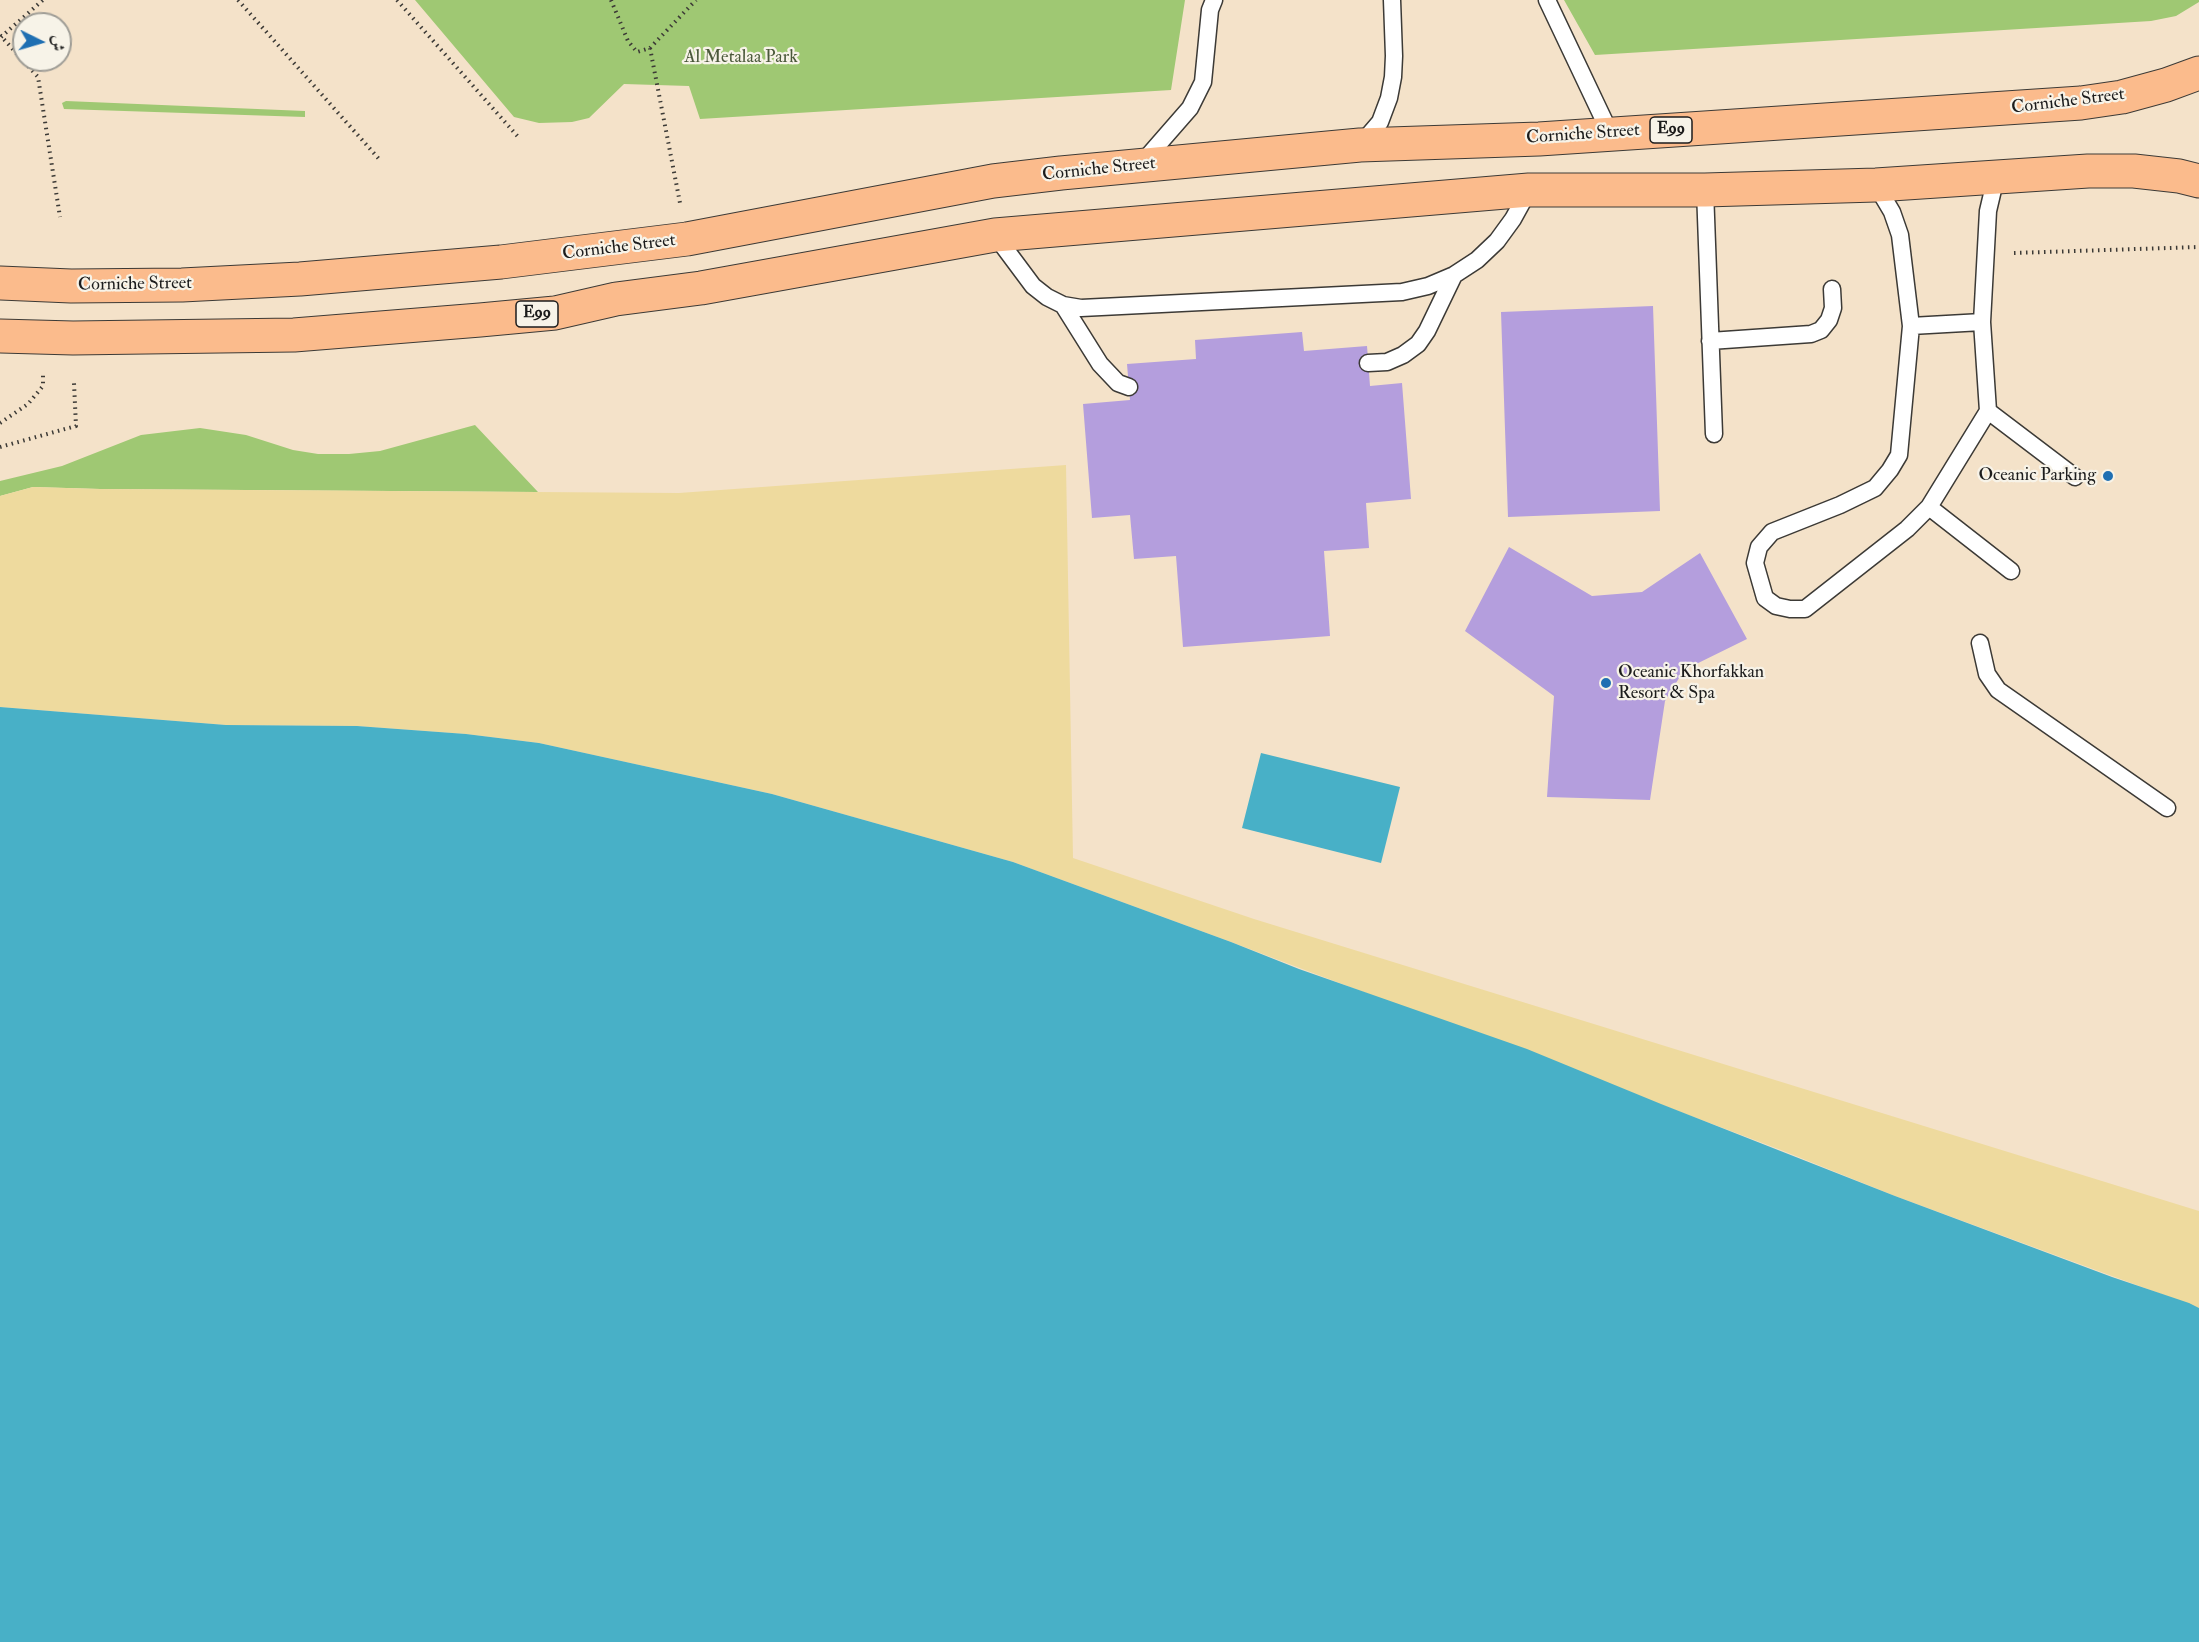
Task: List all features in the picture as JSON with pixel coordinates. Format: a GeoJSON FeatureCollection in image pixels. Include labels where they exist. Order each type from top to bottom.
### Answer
{"type":"FeatureCollection","features":[{"type":"Feature","properties":{"kind":"highway","name":"Corniche Street"},"geometry":{"type":"LineString","coordinates":[[0,283],[61,286],[182,285],[300,279],[501,262],[687,239],[993,181],[1360,145],[1539,139],[2081,103],[2133,94],[2199,73]]}},
{"type":"Feature","properties":{"kind":"highway","name":"E99"},"geometry":{"type":"LineString","coordinates":[[0,336],[73,338],[294,335],[555,313],[615,299],[701,288],[995,235],[1529,190],[1705,190],[1875,185],[2088,171],[2134,171],[2179,176],[2199,181]]}},
{"type":"Feature","properties":{"kind":"highway"},"geometry":{"type":"LineString","coordinates":[[615,299],[613,274],[619,265],[666,253],[687,239]]}},
{"type":"Feature","properties":{"kind":"lane"},"geometry":{"type":"LineString","coordinates":[[1140,165],[1190,108],[1203,82],[1209,10],[1214,0]]}},
{"type":"Feature","properties":{"kind":"lane"},"geometry":{"type":"LineString","coordinates":[[1360,145],[1380,122],[1389,98],[1394,56],[1392,0]]}},
{"type":"Feature","properties":{"kind":"lane"},"geometry":{"type":"LineString","coordinates":[[1547,0],[1610,134]]}},
{"type":"Feature","properties":{"kind":"lane"},"geometry":{"type":"LineString","coordinates":[[1875,185],[1892,212],[1900,235],[1911,326],[1899,455],[1875,488],[1840,505],[1772,532],[1759,547],[1755,563],[1765,598],[1776,606],[1805,609],[1907,529],[1929,507],[1988,411],[1982,322],[1988,211],[1996,177]]}},
{"type":"Feature","properties":{"kind":"lane"},"geometry":{"type":"LineString","coordinates":[[995,235],[1033,285],[1047,297],[1064,305],[1090,308],[1402,292],[1428,286],[1454,275],[1477,260],[1497,241],[1513,219],[1529,190]]}},
{"type":"Feature","properties":{"kind":"lane"},"geometry":{"type":"LineString","coordinates":[[1705,190],[1714,435]]}},
{"type":"Feature","properties":{"kind":"lane"},"geometry":{"type":"LineString","coordinates":[[1368,363],[1387,362],[1403,355],[1418,344],[1427,331],[1454,275]]}},
{"type":"Feature","properties":{"kind":"lane"},"geometry":{"type":"LineString","coordinates":[[1710,341],[1811,334],[1821,330],[1829,320],[1833,308],[1832,289]]}},
{"type":"Feature","properties":{"kind":"lane"},"geometry":{"type":"LineString","coordinates":[[1064,305],[1100,364],[1118,383],[1129,387]]}},
{"type":"Feature","properties":{"kind":"lane"},"geometry":{"type":"LineString","coordinates":[[1911,326],[1982,322]]}},
{"type":"Feature","properties":{"kind":"lane"},"geometry":{"type":"LineString","coordinates":[[1988,411],[2075,477]]}},
{"type":"Feature","properties":{"kind":"lane"},"geometry":{"type":"LineString","coordinates":[[1929,507],[2011,571]]}},
{"type":"Feature","properties":{"kind":"lane"},"geometry":{"type":"LineString","coordinates":[[1980,643],[1987,674],[1998,690],[2167,808]]}},
{"type":"Feature","properties":{"kind":"path"},"geometry":{"type":"LineString","coordinates":[[44,0],[0,37],[38,77],[60,217]]}},
{"type":"Feature","properties":{"kind":"path"},"geometry":{"type":"LineString","coordinates":[[238,0],[379,159]]}},
{"type":"Feature","properties":{"kind":"path"},"geometry":{"type":"LineString","coordinates":[[397,0],[520,139]]}},
{"type":"Feature","properties":{"kind":"path"},"geometry":{"type":"LineString","coordinates":[[611,0],[631,47],[637,52],[650,48],[696,0]]}},
{"type":"Feature","properties":{"kind":"path"},"geometry":{"type":"LineString","coordinates":[[650,48],[687,239]]}},
{"type":"Feature","properties":{"kind":"path"},"geometry":{"type":"LineString","coordinates":[[1986,254],[2199,247]]}},
{"type":"Feature","properties":{"kind":"path"},"geometry":{"type":"LineString","coordinates":[[0,447],[76,426],[74,383]]}},
{"type":"Feature","properties":{"kind":"path"},"geometry":{"type":"LineString","coordinates":[[0,423],[28,404]]}},
{"type":"Feature","properties":{"kind":"green space","name":"Al Metalaa Park"},"geometry":{"type":"Polygon","coordinates":[[[415,0],[1185,0],[1171,90],[700,119],[689,86],[624,84],[589,118],[572,122],[539,123],[514,117],[415,0]]]}},
{"type":"Feature","properties":{"kind":"green space"},"geometry":{"type":"Polygon","coordinates":[[[1564,0],[2199,0],[2199,2],[2176,16],[2151,21],[1595,55],[1564,0]]]}},
{"type":"Feature","properties":{"kind":"green space"},"geometry":{"type":"Polygon","coordinates":[[[66,101],[305,111],[305,117],[64,109],[62,103],[66,101]]]}},
{"type":"Feature","properties":{"kind":"green space"},"geometry":{"type":"Polygon","coordinates":[[[475,425],[538,492],[33,487],[0,496],[0,481],[62,466],[141,435],[200,428],[246,435],[293,450],[318,454],[349,454],[380,451],[475,425]]]}},
{"type":"Feature","properties":{"kind":"sand"},"geometry":{"type":"Polygon","coordinates":[[[1066,465],[1073,858],[1254,919],[2199,1211],[2199,1308],[1895,1196],[1781,1150],[1013,862],[772,794],[539,743],[466,734],[357,726],[226,725],[0,707],[0,496],[33,487],[679,493],[1066,465]]]}},
{"type":"Feature","properties":{"kind":"water"},"geometry":{"type":"Polygon","coordinates":[[[0,707],[226,725],[357,726],[466,734],[539,743],[772,794],[1013,862],[1299,969],[1527,1049],[1895,1196],[2112,1277],[2189,1303],[2199,1308],[2199,1642],[0,1642],[0,707]]]}},
{"type":"Feature","properties":{"kind":"water"},"geometry":{"type":"Polygon","coordinates":[[[1261,753],[1400,787],[1381,863],[1242,828],[1261,753]]]}},
{"type":"Feature","properties":{"kind":"building"},"geometry":{"type":"Polygon","coordinates":[[[1653,306],[1660,511],[1508,517],[1501,312],[1653,306]]]}},
{"type":"Feature","properties":{"kind":"building"},"geometry":{"type":"Polygon","coordinates":[[[1302,332],[1304,351],[1367,346],[1370,386],[1402,383],[1411,499],[1366,503],[1369,548],[1324,551],[1330,636],[1183,647],[1176,556],[1134,559],[1130,515],[1092,518],[1083,404],[1130,400],[1127,364],[1196,359],[1195,340],[1302,332]]]}},
{"type":"Feature","properties":{"kind":"building","name":"Oceanic Khorfakkan Resort & Spa"},"geometry":{"type":"Polygon","coordinates":[[[1509,547],[1592,596],[1642,592],[1700,553],[1747,639],[1684,670],[1665,701],[1650,800],[1547,797],[1554,696],[1465,631],[1509,547]]]}},
{"type":"Feature","properties":{"kind":"place","name":"Oceanic Parking"},"geometry":{"type":"Point","coordinates":[2108,476]}},
{"type":"Feature","properties":{"kind":"place","name":"Oceanic Khorfakkan Resort & Spa"},"geometry":{"type":"Point","coordinates":[1606,683]}}]}
